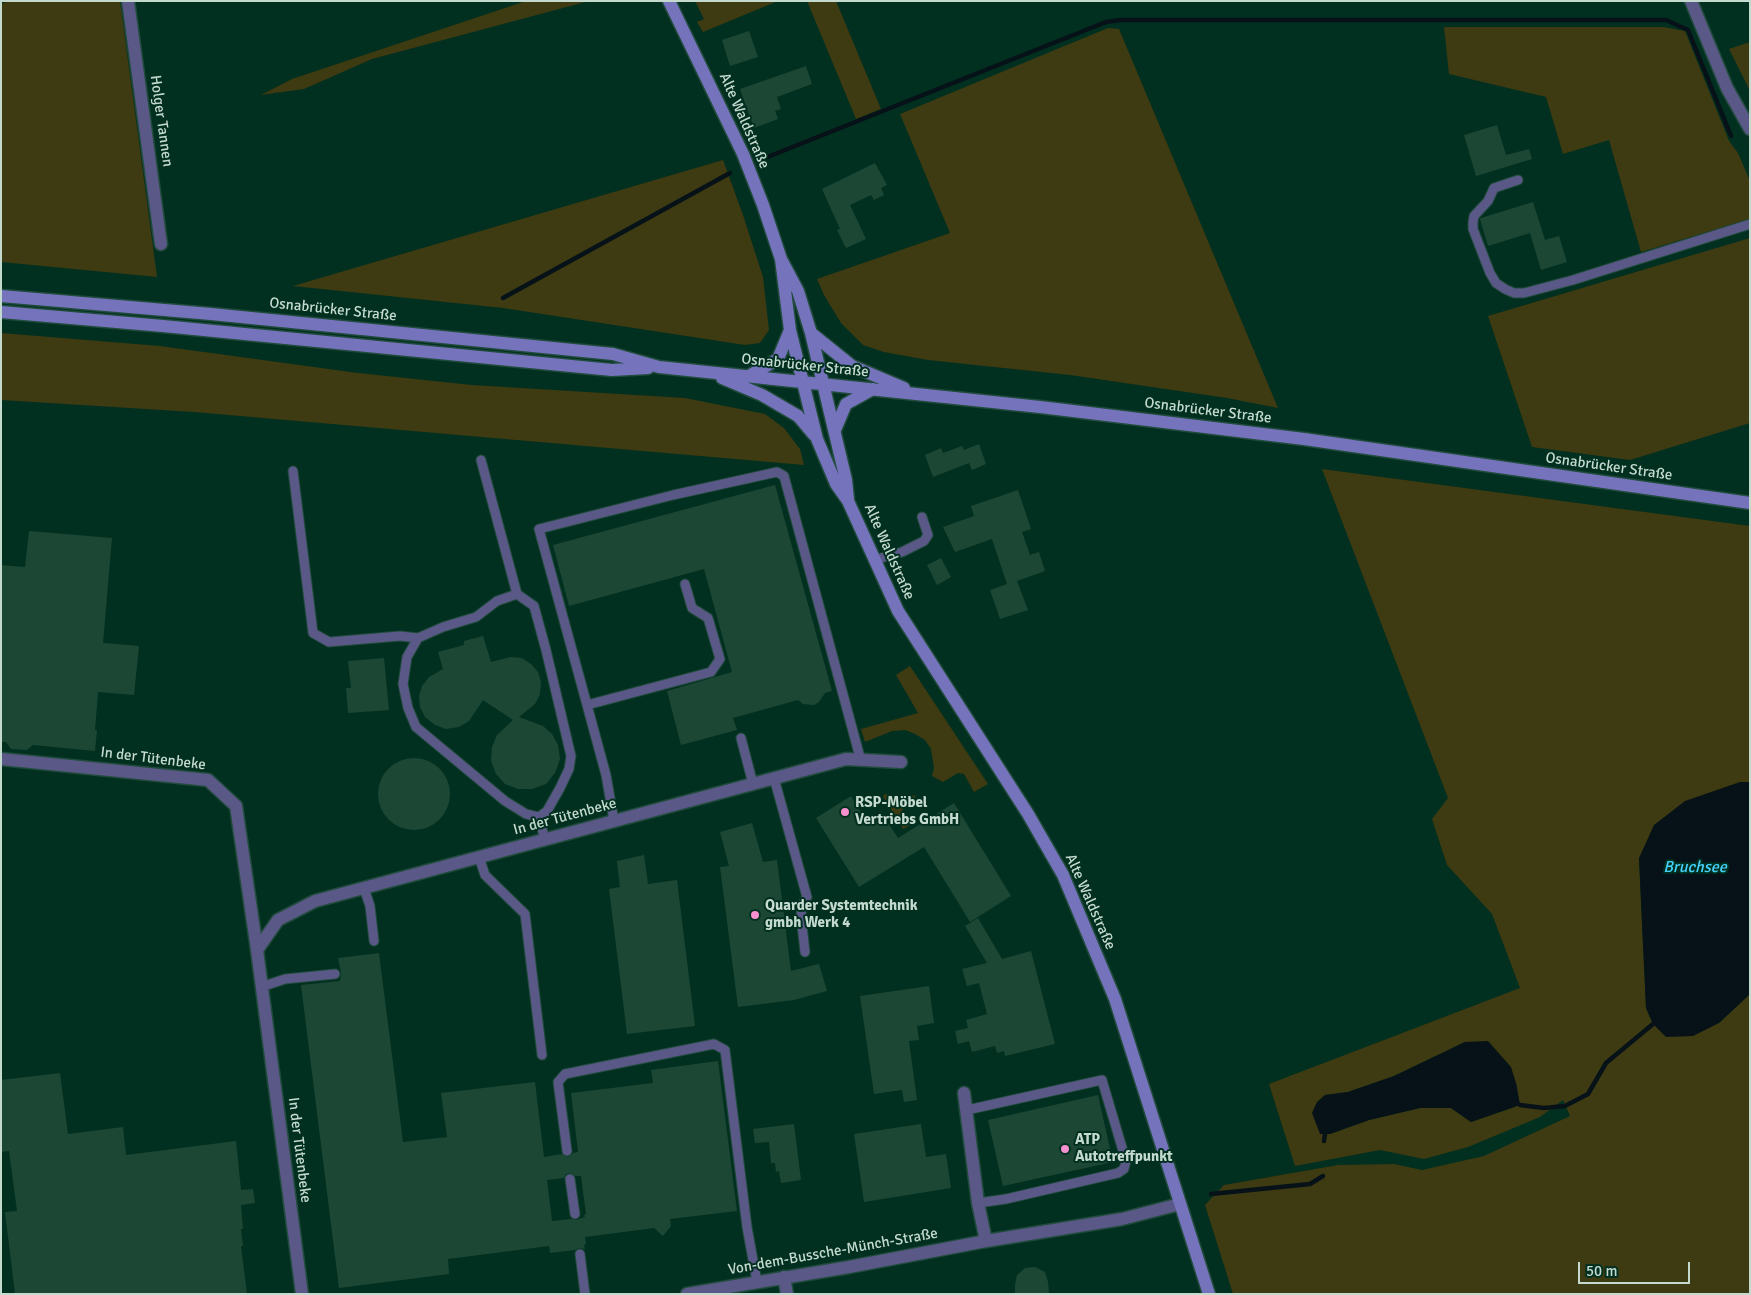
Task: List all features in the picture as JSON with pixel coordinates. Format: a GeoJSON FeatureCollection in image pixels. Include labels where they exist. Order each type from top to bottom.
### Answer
{"type":"FeatureCollection","features":[{"type":"Feature","properties":{"kind":"main road","name":"Alte Waldstraße"},"geometry":{"type":"LineString","coordinates":[[669,1],[723,110],[748,166],[781,259],[798,291],[811,333],[846,480],[848,501]]}},
{"type":"Feature","properties":{"kind":"main road","name":"Alte Waldstraße"},"geometry":{"type":"LineString","coordinates":[[781,259],[790,330],[817,439],[836,484],[848,501],[898,611],[1028,814],[1063,875],[1115,999],[1209,1294]]}},
{"type":"Feature","properties":{"kind":"main road","name":"Osnabrücker Straße"},"geometry":{"type":"LineString","coordinates":[[1,296],[210,314],[613,354],[660,367],[1050,408],[1304,440],[1750,503]]}},
{"type":"Feature","properties":{"kind":"main road","name":"Osnabrücker Straße"},"geometry":{"type":"LineString","coordinates":[[1,312],[612,370],[660,367]]}},
{"type":"Feature","properties":{"kind":"main road","name":"Alte Waldstraße"},"geometry":{"type":"LineString","coordinates":[[750,376],[778,360],[790,330]]}},
{"type":"Feature","properties":{"kind":"main road"},"geometry":{"type":"LineString","coordinates":[[811,333],[852,366],[915,393]]}},
{"type":"Feature","properties":{"kind":"main road"},"geometry":{"type":"LineString","coordinates":[[708,372],[762,395],[798,416],[817,439]]}},
{"type":"Feature","properties":{"kind":"main road"},"geometry":{"type":"LineString","coordinates":[[834,430],[846,404],[874,389]]}},
{"type":"Feature","properties":{"kind":"street","name":"Holger Tannen"},"geometry":{"type":"LineString","coordinates":[[128,1],[161,244]]}},
{"type":"Feature","properties":{"kind":"street"},"geometry":{"type":"LineString","coordinates":[[1691,1],[1727,88],[1750,129]]}},
{"type":"Feature","properties":{"kind":"street","name":"In der Tütenbeke"},"geometry":{"type":"LineString","coordinates":[[1,759],[208,780],[236,806],[257,950],[302,1294]]}},
{"type":"Feature","properties":{"kind":"street","name":"In der Tütenbeke"},"geometry":{"type":"LineString","coordinates":[[257,950],[278,920],[316,901],[846,759],[901,762]]}},
{"type":"Feature","properties":{"kind":"street"},"geometry":{"type":"LineString","coordinates":[[964,1093],[978,1203],[986,1241]]}},
{"type":"Feature","properties":{"kind":"street","name":"Von-dem-Bussche-Münch-Straße"},"geometry":{"type":"LineString","coordinates":[[687,1294],[1122,1219],[1180,1204]]}},
{"type":"Feature","properties":{"kind":"street"},"geometry":{"type":"LineString","coordinates":[[784,1277],[787,1294]]}},
{"type":"Feature","properties":{"kind":"lane"},"geometry":{"type":"LineString","coordinates":[[1518,180],[1494,188],[1488,201],[1474,216],[1473,222],[1473,230],[1490,273],[1496,283],[1514,293],[1530,292],[1574,280],[1750,224]]}},
{"type":"Feature","properties":{"kind":"lane"},"geometry":{"type":"LineString","coordinates":[[481,460],[516,594],[534,606],[571,756],[569,769],[560,788],[547,811],[538,818]]}},
{"type":"Feature","properties":{"kind":"lane"},"geometry":{"type":"LineString","coordinates":[[293,471],[313,633],[329,642],[400,636],[418,638],[443,627],[476,617],[497,601],[516,594]]}},
{"type":"Feature","properties":{"kind":"lane"},"geometry":{"type":"LineString","coordinates":[[614,821],[606,775],[540,529],[673,495],[777,472],[784,476],[861,761]]}},
{"type":"Feature","properties":{"kind":"lane"},"geometry":{"type":"LineString","coordinates":[[874,560],[902,552],[924,541],[928,535],[922,516]]}},
{"type":"Feature","properties":{"kind":"lane"},"geometry":{"type":"LineString","coordinates":[[586,705],[712,672],[720,659],[708,618],[692,608],[685,584]]}},
{"type":"Feature","properties":{"kind":"lane"},"geometry":{"type":"LineString","coordinates":[[418,638],[407,657],[403,684],[408,708],[416,727],[505,801],[526,814],[538,818]]}},
{"type":"Feature","properties":{"kind":"lane"},"geometry":{"type":"LineString","coordinates":[[741,738],[753,784]]}},
{"type":"Feature","properties":{"kind":"lane"},"geometry":{"type":"LineString","coordinates":[[774,778],[807,897],[802,904],[801,916],[804,952]]}},
{"type":"Feature","properties":{"kind":"lane"},"geometry":{"type":"LineString","coordinates":[[538,818],[545,840]]}},
{"type":"Feature","properties":{"kind":"lane"},"geometry":{"type":"LineString","coordinates":[[479,857],[485,875],[526,914],[542,1055]]}},
{"type":"Feature","properties":{"kind":"lane"},"geometry":{"type":"LineString","coordinates":[[364,888],[370,906],[374,942]]}},
{"type":"Feature","properties":{"kind":"lane"},"geometry":{"type":"LineString","coordinates":[[262,987],[285,979],[335,974]]}},
{"type":"Feature","properties":{"kind":"lane"},"geometry":{"type":"LineString","coordinates":[[567,1151],[558,1082],[565,1074],[714,1044],[725,1050],[747,1227],[757,1282]]}},
{"type":"Feature","properties":{"kind":"lane"},"geometry":{"type":"LineString","coordinates":[[967,1110],[1102,1080],[1126,1161],[1124,1169],[1118,1173],[1006,1199],[978,1203]]}},
{"type":"Feature","properties":{"kind":"lane"},"geometry":{"type":"LineString","coordinates":[[570,1180],[575,1214]]}},
{"type":"Feature","properties":{"kind":"lane"},"geometry":{"type":"LineString","coordinates":[[580,1254],[586,1294]]}},
{"type":"Feature","properties":{"kind":"shaded area"},"geometry":{"type":"Polygon","coordinates":[[[9,1],[120,1],[157,277],[1,262],[1,4],[9,1]]]}},
{"type":"Feature","properties":{"kind":"shaded area"},"geometry":{"type":"Polygon","coordinates":[[[526,1],[589,1],[372,59],[304,89],[261,95],[292,79],[526,1]]]}},
{"type":"Feature","properties":{"kind":"shaded area"},"geometry":{"type":"Polygon","coordinates":[[[695,1],[778,1],[703,32],[697,22],[704,19],[695,1]]]}},
{"type":"Feature","properties":{"kind":"shaded area"},"geometry":{"type":"Polygon","coordinates":[[[807,1],[836,1],[881,109],[856,119],[807,1]]]}},
{"type":"Feature","properties":{"kind":"shaded area"},"geometry":{"type":"Polygon","coordinates":[[[1444,27],[1664,27],[1685,31],[1729,141],[1738,153],[1750,181],[1750,219],[1641,252],[1609,140],[1563,154],[1546,97],[1449,74],[1444,27]]]}},
{"type":"Feature","properties":{"kind":"shaded area"},"geometry":{"type":"Polygon","coordinates":[[[1108,28],[1119,29],[1278,408],[1227,398],[1070,375],[928,360],[884,352],[863,345],[841,323],[824,295],[817,279],[950,233],[900,114],[1108,28]]]}},
{"type":"Feature","properties":{"kind":"shaded area"},"geometry":{"type":"Polygon","coordinates":[[[1750,42],[1750,91],[1729,49],[1750,42]]]}},
{"type":"Feature","properties":{"kind":"shaded area"},"geometry":{"type":"Polygon","coordinates":[[[723,160],[763,277],[769,330],[760,343],[745,345],[503,308],[293,286],[723,160]]]}},
{"type":"Feature","properties":{"kind":"shaded area"},"geometry":{"type":"Polygon","coordinates":[[[1750,238],[1750,423],[1630,460],[1532,447],[1488,316],[1750,238]]]}},
{"type":"Feature","properties":{"kind":"shaded area"},"geometry":{"type":"Polygon","coordinates":[[[1,333],[160,346],[358,373],[472,385],[685,398],[765,414],[784,428],[800,449],[804,465],[194,412],[1,400],[1,333]]]}},
{"type":"Feature","properties":{"kind":"shaded area"},"geometry":{"type":"Polygon","coordinates":[[[1322,469],[1750,526],[1750,782],[1740,782],[1639,858],[1646,1008],[1653,1024],[1719,1023],[1750,994],[1750,1294],[1233,1294],[1205,1205],[1224,1185],[1338,1165],[1394,1164],[1422,1170],[1484,1156],[1570,1116],[1563,1100],[1540,1117],[1468,1147],[1424,1159],[1380,1150],[1295,1166],[1269,1084],[1520,988],[1492,914],[1447,865],[1432,819],[1448,798],[1322,469]],[[1465,1042],[1394,1076],[1348,1092],[1325,1095],[1320,1134],[1330,1134],[1369,1120],[1420,1108],[1451,1108],[1471,1122],[1520,1105],[1516,1083],[1465,1042]]]}},
{"type":"Feature","properties":{"kind":"shaded area"},"geometry":{"type":"Polygon","coordinates":[[[910,666],[988,784],[974,792],[964,774],[958,773],[943,782],[932,776],[934,768],[931,749],[925,740],[905,730],[892,731],[865,742],[861,729],[918,713],[896,675],[910,666]]]}},
{"type":"Feature","properties":{"kind":"shaded area"},"geometry":{"type":"Polygon","coordinates":[[[885,794],[902,799],[915,795],[916,802],[902,810],[901,814],[909,826],[903,829],[883,796],[885,794]]]}},
{"type":"Feature","properties":{"kind":"water","name":"Bruchsee"},"geometry":{"type":"Polygon","coordinates":[[[1740,782],[1750,782],[1750,994],[1719,1023],[1693,1036],[1666,1037],[1653,1024],[1646,1008],[1639,858],[1654,825],[1685,801],[1740,782]]]}},
{"type":"Feature","properties":{"kind":"water"},"geometry":{"type":"Polygon","coordinates":[[[1488,1041],[1511,1067],[1520,1105],[1471,1122],[1451,1108],[1420,1108],[1369,1120],[1330,1134],[1320,1134],[1312,1113],[1317,1102],[1325,1095],[1348,1092],[1394,1076],[1465,1042],[1488,1041]]]}},
{"type":"Feature","properties":{"kind":"building"},"geometry":{"type":"Polygon","coordinates":[[[749,31],[758,57],[730,66],[722,40],[749,31]]]}},
{"type":"Feature","properties":{"kind":"building"},"geometry":{"type":"Polygon","coordinates":[[[806,66],[812,84],[777,97],[781,109],[775,111],[778,119],[754,128],[740,89],[806,66]]]}},
{"type":"Feature","properties":{"kind":"building"},"geometry":{"type":"Polygon","coordinates":[[[1497,125],[1506,155],[1529,149],[1532,159],[1476,176],[1464,135],[1497,125]]]}},
{"type":"Feature","properties":{"kind":"building"},"geometry":{"type":"Polygon","coordinates":[[[875,163],[887,185],[881,188],[884,195],[874,200],[871,195],[850,205],[866,239],[846,248],[837,230],[840,229],[822,189],[875,163]]]}},
{"type":"Feature","properties":{"kind":"building"},"geometry":{"type":"Polygon","coordinates":[[[1533,202],[1545,240],[1559,236],[1567,262],[1541,270],[1530,233],[1488,246],[1481,218],[1533,202]]]}},
{"type":"Feature","properties":{"kind":"building"},"geometry":{"type":"Polygon","coordinates":[[[979,444],[986,464],[972,470],[969,463],[933,477],[925,455],[941,448],[943,453],[962,446],[964,450],[979,444]]]}},
{"type":"Feature","properties":{"kind":"building"},"geometry":{"type":"Polygon","coordinates":[[[775,485],[832,691],[825,693],[819,702],[814,705],[803,704],[798,700],[733,718],[737,730],[681,745],[667,691],[732,672],[704,569],[569,606],[553,545],[775,485]]]}},
{"type":"Feature","properties":{"kind":"building"},"geometry":{"type":"Polygon","coordinates":[[[1018,490],[1031,529],[1022,532],[1030,555],[1039,552],[1045,571],[1017,581],[1028,610],[1000,619],[990,590],[1007,584],[992,539],[955,552],[943,527],[974,516],[971,506],[1018,490]]]}},
{"type":"Feature","properties":{"kind":"building"},"geometry":{"type":"Polygon","coordinates":[[[29,531],[112,538],[103,643],[139,646],[134,695],[98,692],[95,751],[33,745],[27,750],[11,749],[6,742],[1,742],[1,565],[25,567],[29,531]]]}},
{"type":"Feature","properties":{"kind":"building"},"geometry":{"type":"Polygon","coordinates":[[[941,558],[951,577],[937,585],[927,565],[941,558]]]}},
{"type":"Feature","properties":{"kind":"building"},"geometry":{"type":"Polygon","coordinates":[[[483,636],[491,662],[511,657],[522,658],[538,672],[541,682],[540,694],[535,704],[519,717],[543,726],[552,734],[558,745],[560,759],[555,773],[546,784],[532,789],[518,789],[505,784],[496,774],[491,761],[492,747],[497,735],[513,720],[483,700],[469,721],[459,727],[446,729],[435,725],[425,717],[420,707],[419,696],[422,686],[429,677],[443,669],[438,652],[464,645],[464,641],[483,636]]]}},
{"type":"Feature","properties":{"kind":"building"},"geometry":{"type":"Polygon","coordinates":[[[384,658],[389,710],[348,713],[346,688],[351,688],[348,661],[384,658]]]}},
{"type":"Feature","properties":{"kind":"building"},"geometry":{"type":"Polygon","coordinates":[[[414,758],[428,761],[440,768],[447,780],[450,794],[447,808],[440,820],[428,827],[414,830],[400,827],[388,820],[381,808],[378,794],[381,780],[388,768],[400,761],[414,758]]]}},
{"type":"Feature","properties":{"kind":"building"},"geometry":{"type":"Polygon","coordinates":[[[851,796],[866,821],[881,812],[898,838],[954,803],[1011,896],[970,922],[924,847],[859,887],[816,818],[851,796]]]}},
{"type":"Feature","properties":{"kind":"building","name":"Quarder Systemtechnik gmbh Werk 4"},"geometry":{"type":"Polygon","coordinates":[[[752,823],[763,862],[777,860],[791,971],[819,964],[827,991],[794,1000],[738,1007],[720,867],[729,866],[720,832],[752,823]]]}},
{"type":"Feature","properties":{"kind":"building"},"geometry":{"type":"Polygon","coordinates":[[[644,855],[648,884],[677,880],[695,1026],[627,1034],[609,889],[620,887],[617,861],[644,855]]]}},
{"type":"Feature","properties":{"kind":"building"},"geometry":{"type":"Polygon","coordinates":[[[978,918],[1002,959],[1031,951],[1055,1044],[1005,1056],[1004,1051],[997,1053],[995,1046],[972,1052],[969,1041],[958,1044],[955,1031],[968,1028],[966,1020],[987,1014],[979,983],[967,986],[962,969],[987,963],[965,926],[978,918]]]}},
{"type":"Feature","properties":{"kind":"building"},"geometry":{"type":"Polygon","coordinates":[[[379,953],[403,1142],[447,1137],[441,1093],[535,1082],[544,1157],[562,1154],[568,1157],[578,1152],[571,1093],[653,1083],[651,1070],[718,1061],[737,1211],[670,1219],[671,1226],[663,1236],[654,1228],[585,1237],[585,1249],[579,1248],[550,1253],[549,1246],[448,1259],[449,1274],[339,1288],[301,985],[340,981],[341,973],[338,958],[379,953]],[[570,1173],[566,1174],[564,1178],[547,1180],[552,1221],[576,1220],[585,1217],[581,1176],[570,1173]]]}},
{"type":"Feature","properties":{"kind":"building"},"geometry":{"type":"Polygon","coordinates":[[[929,986],[934,1023],[917,1026],[919,1040],[909,1041],[917,1100],[904,1102],[902,1090],[874,1094],[860,996],[929,986]]]}},
{"type":"Feature","properties":{"kind":"building"},"geometry":{"type":"Polygon","coordinates":[[[60,1073],[68,1134],[123,1127],[126,1155],[236,1141],[241,1190],[253,1189],[255,1203],[241,1205],[243,1246],[241,1246],[247,1294],[15,1294],[5,1212],[17,1211],[9,1151],[1,1152],[1,1080],[60,1073]]]}},
{"type":"Feature","properties":{"kind":"building"},"geometry":{"type":"Polygon","coordinates":[[[1098,1095],[1113,1162],[1003,1186],[988,1120],[1098,1095]]]}},
{"type":"Feature","properties":{"kind":"building"},"geometry":{"type":"Polygon","coordinates":[[[794,1124],[801,1180],[781,1183],[779,1171],[776,1172],[775,1163],[771,1163],[769,1142],[755,1143],[753,1129],[794,1124]]]}},
{"type":"Feature","properties":{"kind":"building"},"geometry":{"type":"Polygon","coordinates":[[[921,1124],[926,1157],[946,1154],[951,1188],[864,1202],[854,1134],[921,1124]]]}},
{"type":"Feature","properties":{"kind":"building"},"geometry":{"type":"Polygon","coordinates":[[[1035,1267],[1045,1272],[1049,1294],[1015,1294],[1017,1275],[1025,1268],[1035,1267]]]}},
{"type":"Feature","properties":{"kind":"waterway"},"geometry":{"type":"LineString","coordinates":[[765,158],[1106,22],[1121,20],[1666,20],[1688,30],[1731,136]]}},
{"type":"Feature","properties":{"kind":"waterway"},"geometry":{"type":"LineString","coordinates":[[503,298],[730,173]]}},
{"type":"Feature","properties":{"kind":"waterway"},"geometry":{"type":"LineString","coordinates":[[1520,1105],[1544,1108],[1565,1106],[1588,1094],[1606,1063],[1653,1024]]}},
{"type":"Feature","properties":{"kind":"waterway"},"geometry":{"type":"LineString","coordinates":[[1324,1141],[1325,1134]]}},
{"type":"Feature","properties":{"kind":"waterway"},"geometry":{"type":"LineString","coordinates":[[1211,1194],[1310,1184],[1323,1176]]}},
{"type":"Feature","properties":{"kind":"place","name":"RSP-Möbel Vertriebs GmbH"},"geometry":{"type":"Point","coordinates":[845,812]}},
{"type":"Feature","properties":{"kind":"place","name":"Quarder Systemtechnik gmbh Werk 4"},"geometry":{"type":"Point","coordinates":[755,915]}},
{"type":"Feature","properties":{"kind":"place","name":"ATP Autotreffpunkt"},"geometry":{"type":"Point","coordinates":[1065,1149]}}]}
